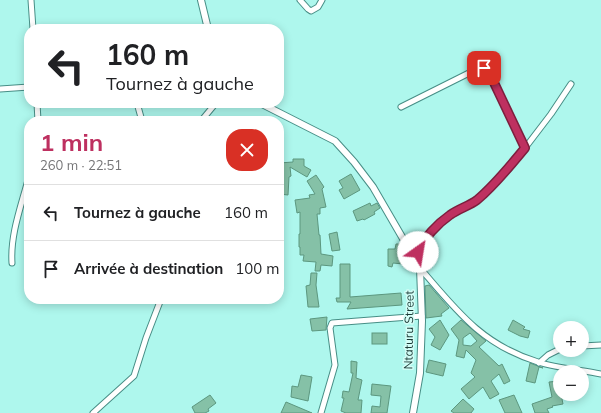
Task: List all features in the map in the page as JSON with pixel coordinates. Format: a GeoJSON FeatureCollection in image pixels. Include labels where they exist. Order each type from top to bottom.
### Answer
{"type":"FeatureCollection","features":[{"type":"Feature","properties":{"kind":"street"},"geometry":{"type":"LineString","coordinates":[[31,0],[33,24]]}},
{"type":"Feature","properties":{"kind":"street"},"geometry":{"type":"LineString","coordinates":[[202,0],[207,24]]}},
{"type":"Feature","properties":{"kind":"street"},"geometry":{"type":"LineString","coordinates":[[300,0],[311,11],[318,7],[322,0]]}},
{"type":"Feature","properties":{"kind":"street"},"geometry":{"type":"LineString","coordinates":[[400,107],[468,73],[480,69],[486,69],[488,70],[525,148]]}},
{"type":"Feature","properties":{"kind":"street"},"geometry":{"type":"LineString","coordinates":[[416,260],[422,243],[436,228],[450,215],[476,200],[509,169],[551,114],[571,84]]}},
{"type":"Feature","properties":{"kind":"street"},"geometry":{"type":"LineString","coordinates":[[0,89],[24,87]]}},
{"type":"Feature","properties":{"kind":"street"},"geometry":{"type":"LineString","coordinates":[[205,116],[212,108]]}},
{"type":"Feature","properties":{"kind":"street","name":"Ntaturu Street"},"geometry":{"type":"LineString","coordinates":[[270,108],[335,141],[354,162],[373,187],[420,268],[422,316],[420,373],[413,413]]}},
{"type":"Feature","properties":{"kind":"street"},"geometry":{"type":"LineString","coordinates":[[12,263],[11,252],[24,197]]}},
{"type":"Feature","properties":{"kind":"street"},"geometry":{"type":"LineString","coordinates":[[420,268],[460,314],[477,330],[505,349],[539,363],[601,374]]}},
{"type":"Feature","properties":{"kind":"street"},"geometry":{"type":"LineString","coordinates":[[93,413],[134,376],[159,304]]}},
{"type":"Feature","properties":{"kind":"street"},"geometry":{"type":"LineString","coordinates":[[321,413],[335,365],[330,328],[332,324],[422,316]]}},
{"type":"Feature","properties":{"kind":"street"},"geometry":{"type":"LineString","coordinates":[[589,346],[601,345]]}},
{"type":"Feature","properties":{"kind":"street"},"geometry":{"type":"LineString","coordinates":[[539,363],[553,352]]}},
{"type":"Feature","properties":{"kind":"building"},"geometry":{"type":"Polygon","coordinates":[[[293,159],[304,159],[304,166],[311,170],[307,177],[290,167],[291,176],[289,177],[288,195],[284,195],[284,163],[293,162],[293,159]]]}},
{"type":"Feature","properties":{"kind":"building"},"geometry":{"type":"Polygon","coordinates":[[[351,174],[360,190],[344,199],[339,190],[343,188],[339,181],[351,174]]]}},
{"type":"Feature","properties":{"kind":"building"},"geometry":{"type":"Polygon","coordinates":[[[316,175],[324,187],[322,189],[326,207],[320,208],[320,214],[317,214],[321,254],[333,256],[332,266],[321,265],[320,271],[315,271],[316,262],[303,261],[304,255],[300,255],[300,212],[297,213],[295,200],[310,198],[309,195],[315,194],[307,181],[316,175]]]}},
{"type":"Feature","properties":{"kind":"building"},"geometry":{"type":"Polygon","coordinates":[[[370,203],[371,206],[377,203],[380,208],[374,212],[375,214],[364,220],[357,221],[353,211],[370,203]]]}},
{"type":"Feature","properties":{"kind":"building"},"geometry":{"type":"Polygon","coordinates":[[[337,232],[340,250],[332,251],[329,234],[337,232]]]}},
{"type":"Feature","properties":{"kind":"building"},"geometry":{"type":"Polygon","coordinates":[[[396,244],[401,244],[404,250],[403,264],[393,263],[392,267],[388,266],[388,249],[395,249],[396,244]]]}},
{"type":"Feature","properties":{"kind":"building"},"geometry":{"type":"Polygon","coordinates":[[[340,264],[350,264],[350,297],[401,293],[402,305],[347,309],[351,302],[337,302],[336,298],[340,298],[340,264]]]}},
{"type":"Feature","properties":{"kind":"building"},"geometry":{"type":"Polygon","coordinates":[[[311,273],[317,273],[316,285],[319,307],[308,307],[306,286],[310,285],[311,273]]]}},
{"type":"Feature","properties":{"kind":"building"},"geometry":{"type":"Polygon","coordinates":[[[429,285],[449,308],[441,314],[442,316],[426,318],[425,286],[429,285]]]}},
{"type":"Feature","properties":{"kind":"building"},"geometry":{"type":"Polygon","coordinates":[[[327,317],[326,330],[312,331],[310,319],[327,317]]]}},
{"type":"Feature","properties":{"kind":"building"},"geometry":{"type":"Polygon","coordinates":[[[440,320],[449,335],[440,350],[431,345],[435,337],[429,329],[440,320]]]}},
{"type":"Feature","properties":{"kind":"building"},"geometry":{"type":"Polygon","coordinates":[[[461,320],[486,341],[479,347],[499,366],[502,364],[510,381],[504,384],[499,374],[491,381],[499,394],[490,399],[483,387],[469,399],[461,389],[475,377],[471,373],[476,360],[466,350],[464,358],[456,356],[459,340],[451,329],[461,320]],[[470,333],[463,338],[463,345],[471,346],[477,341],[470,333]]]}},
{"type":"Feature","properties":{"kind":"building"},"geometry":{"type":"Polygon","coordinates":[[[513,320],[525,327],[523,329],[530,331],[528,338],[508,330],[513,320]]]}},
{"type":"Feature","properties":{"kind":"building"},"geometry":{"type":"Polygon","coordinates":[[[372,333],[387,333],[387,344],[372,344],[372,333]]]}},
{"type":"Feature","properties":{"kind":"building"},"geometry":{"type":"Polygon","coordinates":[[[429,360],[446,364],[443,376],[426,372],[429,360]]]}},
{"type":"Feature","properties":{"kind":"building"},"geometry":{"type":"Polygon","coordinates":[[[351,361],[357,362],[356,378],[362,380],[358,400],[362,400],[361,413],[346,413],[341,411],[344,398],[342,398],[343,391],[349,392],[353,373],[351,373],[351,361]]]}},
{"type":"Feature","properties":{"kind":"building"},"geometry":{"type":"Polygon","coordinates":[[[530,363],[543,368],[539,367],[535,383],[526,381],[530,363]]]}},
{"type":"Feature","properties":{"kind":"building"},"geometry":{"type":"Polygon","coordinates":[[[301,375],[312,377],[308,401],[291,397],[292,386],[298,387],[301,375]]]}},
{"type":"Feature","properties":{"kind":"building"},"geometry":{"type":"Polygon","coordinates":[[[549,382],[553,382],[553,401],[562,401],[563,404],[552,406],[553,407],[547,409],[549,413],[535,413],[532,404],[552,397],[549,382]]]}},
{"type":"Feature","properties":{"kind":"building"},"geometry":{"type":"Polygon","coordinates":[[[372,384],[391,386],[387,413],[371,413],[372,406],[380,407],[381,396],[371,395],[372,384]]]}},
{"type":"Feature","properties":{"kind":"building"},"geometry":{"type":"Polygon","coordinates":[[[210,395],[216,403],[208,409],[209,411],[205,413],[195,413],[192,407],[210,395]]]}},
{"type":"Feature","properties":{"kind":"building"},"geometry":{"type":"Polygon","coordinates":[[[514,395],[522,413],[505,413],[499,400],[514,395]]]}},
{"type":"Feature","properties":{"kind":"building"},"geometry":{"type":"Polygon","coordinates":[[[463,399],[474,409],[471,413],[454,413],[451,411],[463,399]]]}},
{"type":"Feature","properties":{"kind":"building"},"geometry":{"type":"Polygon","coordinates":[[[286,402],[312,413],[281,413],[286,402]]]}},
{"type":"Feature","properties":{"kind":"route"},"geometry":{"type":"LineString","coordinates":[[418,252],[422,243],[436,228],[450,215],[476,200],[509,169],[525,148],[488,70],[484,68]]}}]}
